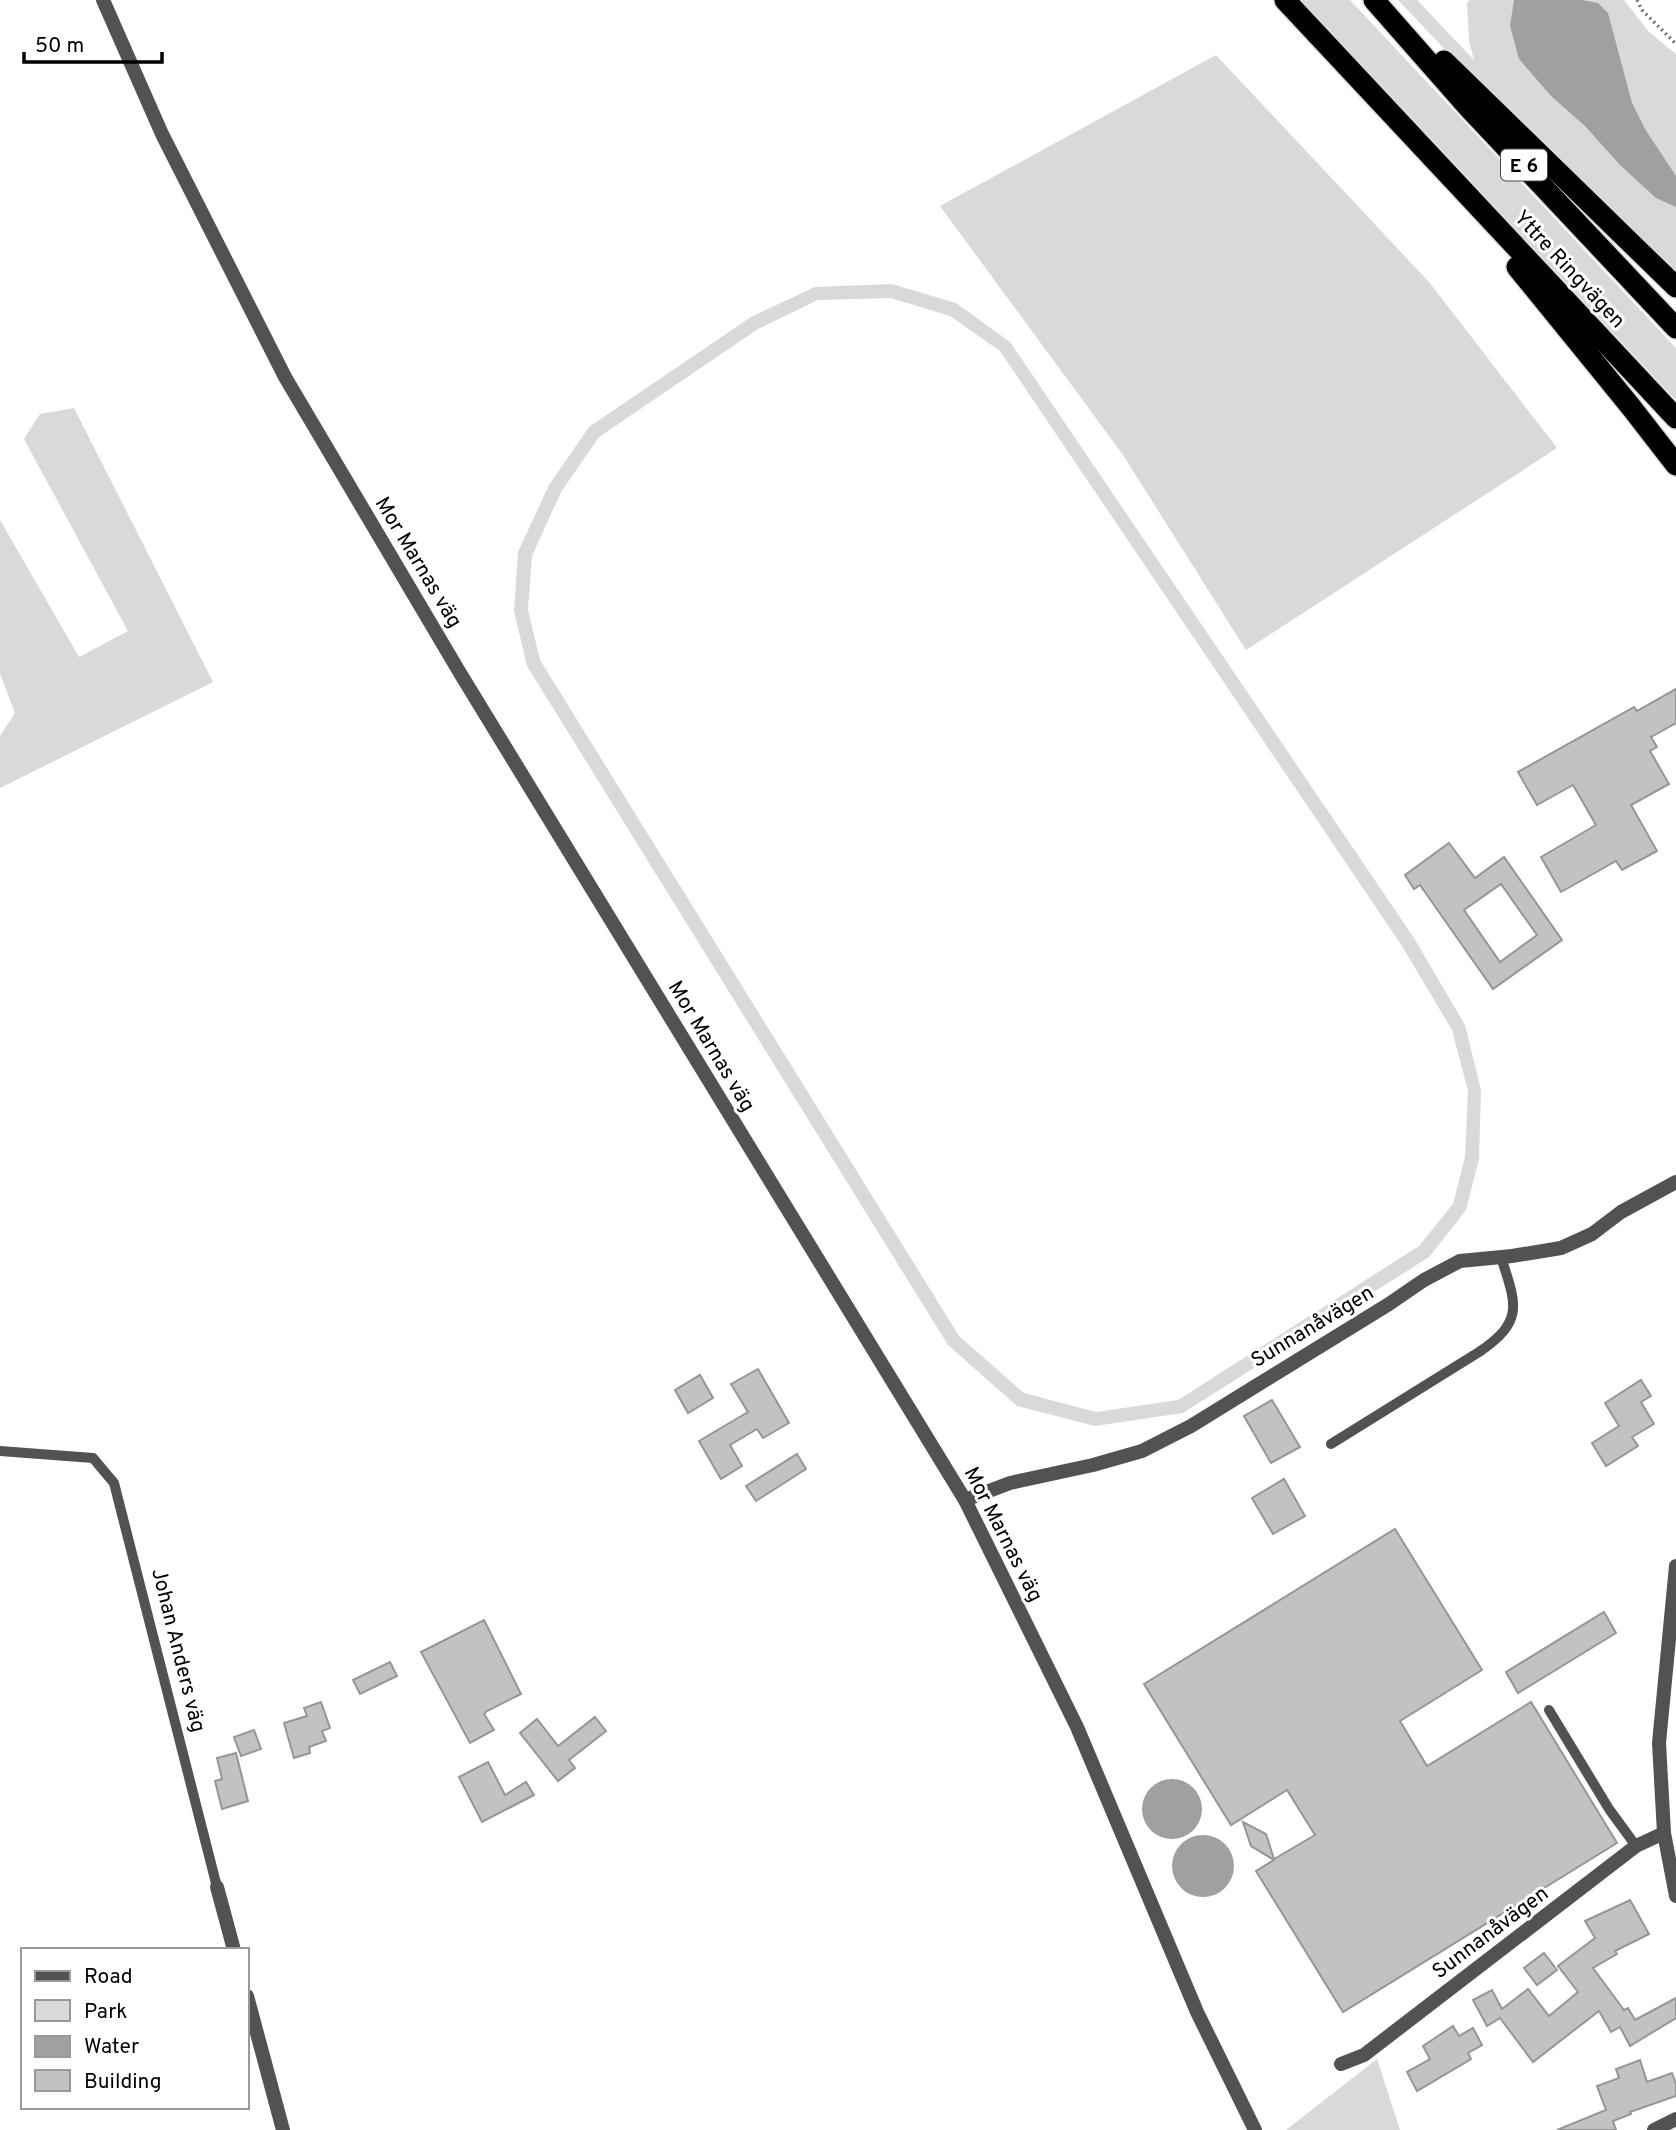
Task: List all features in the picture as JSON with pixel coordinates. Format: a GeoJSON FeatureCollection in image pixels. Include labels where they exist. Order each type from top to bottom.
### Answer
{"type":"FeatureCollection","features":[{"type":"Feature","properties":{"kind":"highway","name":"Yttre Ringvägen"},"geometry":{"type":"LineString","coordinates":[[1285,0],[1676,418]]}},
{"type":"Feature","properties":{"kind":"highway","name":"Yttre Ringvägen"},"geometry":{"type":"LineString","coordinates":[[1374,0],[1468,107],[1676,328]]}},
{"type":"Feature","properties":{"kind":"highway"},"geometry":{"type":"LineString","coordinates":[[1380,0],[1676,287]]}},
{"type":"Feature","properties":{"kind":"highway"},"geometry":{"type":"LineString","coordinates":[[1402,127],[1623,396],[1676,465]]}},
{"type":"Feature","properties":{"kind":"street","name":"Mor Marnas väg"},"geometry":{"type":"LineString","coordinates":[[103,0],[162,134],[285,377],[460,673],[965,1500],[1077,1727],[1197,2012],[1255,2130]]}},
{"type":"Feature","properties":{"kind":"street","name":"Sunnanåvägen"},"geometry":{"type":"LineString","coordinates":[[965,1500],[1010,1483],[1142,1451],[1191,1426],[1424,1280],[1460,1261],[1562,1248],[1592,1234],[1621,1212],[1676,1182]]}},
{"type":"Feature","properties":{"kind":"street"},"geometry":{"type":"LineString","coordinates":[[1676,1566],[1659,1743],[1664,1833],[1676,1896]]}},
{"type":"Feature","properties":{"kind":"street","name":"Sunnanåvägen"},"geometry":{"type":"LineString","coordinates":[[1341,2064],[1364,2055],[1636,1846],[1664,1833]]}},
{"type":"Feature","properties":{"kind":"street","name":"Johan Anders väg"},"geometry":{"type":"LineString","coordinates":[[217,1887],[233,1948]]}},
{"type":"Feature","properties":{"kind":"street"},"geometry":{"type":"LineString","coordinates":[[248,2000],[283,2130]]}},
{"type":"Feature","properties":{"kind":"street"},"geometry":{"type":"LineString","coordinates":[[1654,2130],[1676,2119]]}},
{"type":"Feature","properties":{"kind":"lane"},"geometry":{"type":"LineString","coordinates":[[1331,1444],[1502,1335],[1508,1327],[1514,1305],[1501,1257]]}},
{"type":"Feature","properties":{"kind":"lane","name":"Johan Anders väg"},"geometry":{"type":"LineString","coordinates":[[0,1451],[93,1458],[114,1483],[217,1887]]}},
{"type":"Feature","properties":{"kind":"lane"},"geometry":{"type":"LineString","coordinates":[[1549,1710],[1609,1809],[1636,1846]]}},
{"type":"Feature","properties":{"kind":"path"},"geometry":{"type":"LineString","coordinates":[[1637,0],[1642,10],[1676,44]]}},
{"type":"Feature","properties":{"kind":"green space"},"geometry":{"type":"Polygon","coordinates":[[[1301,0],[1350,0],[1676,348],[1676,400],[1301,0]]]}},
{"type":"Feature","properties":{"kind":"green space"},"geometry":{"type":"Polygon","coordinates":[[[1398,0],[1417,0],[1474,60],[1469,41],[1467,3],[1470,0],[1624,0],[1649,32],[1676,54],[1676,279],[1489,96],[1398,0]]]}},
{"type":"Feature","properties":{"kind":"green space"},"geometry":{"type":"Polygon","coordinates":[[[1216,55],[1429,282],[1557,448],[1246,650],[1123,455],[940,206],[1216,55]]]}},
{"type":"Feature","properties":{"kind":"green space"},"geometry":{"type":"Polygon","coordinates":[[[892,284],[956,303],[1010,342],[1414,938],[1465,1025],[1481,1090],[1479,1159],[1466,1210],[1429,1257],[1183,1413],[1095,1426],[1017,1406],[948,1345],[527,666],[514,611],[518,552],[549,485],[589,427],[751,317],[815,287],[892,284]],[[891,298],[818,300],[758,329],[599,437],[561,492],[532,556],[528,610],[540,660],[959,1336],[1024,1393],[1096,1412],[1178,1400],[1419,1246],[1453,1204],[1465,1157],[1468,1091],[1452,1030],[1402,946],[1000,351],[950,316],[891,298]]]}},
{"type":"Feature","properties":{"kind":"green space"},"geometry":{"type":"Polygon","coordinates":[[[74,408],[213,682],[0,788],[0,736],[15,713],[0,674],[0,520],[79,657],[128,631],[24,439],[40,414],[74,408]]]}},
{"type":"Feature","properties":{"kind":"green space"},"geometry":{"type":"Polygon","coordinates":[[[1377,2059],[1400,2130],[1286,2130],[1377,2059]]]}},
{"type":"Feature","properties":{"kind":"water"},"geometry":{"type":"Polygon","coordinates":[[[1514,0],[1582,0],[1598,3],[1608,13],[1632,103],[1645,129],[1676,176],[1676,207],[1656,198],[1620,165],[1585,126],[1551,96],[1519,59],[1510,26],[1514,0]]]}},
{"type":"Feature","properties":{"kind":"water"},"geometry":{"type":"Polygon","coordinates":[[[1166,1779],[1178,1779],[1194,1787],[1200,1797],[1200,1821],[1194,1831],[1178,1839],[1166,1839],[1150,1831],[1142,1815],[1142,1803],[1150,1787],[1166,1779]]]}},
{"type":"Feature","properties":{"kind":"water"},"geometry":{"type":"Polygon","coordinates":[[[1203,1835],[1225,1844],[1234,1866],[1225,1888],[1203,1897],[1181,1888],[1172,1866],[1181,1844],[1203,1835]]]}},
{"type":"Feature","properties":{"kind":"building"},"geometry":{"type":"Polygon","coordinates":[[[1676,689],[1676,723],[1651,737],[1657,747],[1650,751],[1669,784],[1631,805],[1657,851],[1622,870],[1616,861],[1561,892],[1541,857],[1596,825],[1573,785],[1537,805],[1518,772],[1634,707],[1637,711],[1676,689]]]}},
{"type":"Feature","properties":{"kind":"building"},"geometry":{"type":"Polygon","coordinates":[[[1449,843],[1475,878],[1504,857],[1562,940],[1493,989],[1420,885],[1414,889],[1405,875],[1449,843]],[[1501,884],[1464,910],[1500,962],[1537,935],[1501,884]]]}},
{"type":"Feature","properties":{"kind":"building"},"geometry":{"type":"Polygon","coordinates":[[[758,1369],[789,1423],[763,1438],[757,1429],[730,1445],[742,1466],[721,1479],[699,1441],[748,1412],[731,1384],[758,1369]]]}},
{"type":"Feature","properties":{"kind":"building"},"geometry":{"type":"Polygon","coordinates":[[[700,1375],[713,1398],[688,1413],[675,1390],[700,1375]]]}},
{"type":"Feature","properties":{"kind":"building"},"geometry":{"type":"Polygon","coordinates":[[[1641,1380],[1651,1396],[1641,1402],[1654,1424],[1632,1437],[1638,1446],[1606,1466],[1592,1443],[1619,1426],[1605,1403],[1641,1380]]]}},
{"type":"Feature","properties":{"kind":"building"},"geometry":{"type":"Polygon","coordinates":[[[1272,1400],[1300,1447],[1271,1463],[1244,1416],[1272,1400]]]}},
{"type":"Feature","properties":{"kind":"building"},"geometry":{"type":"Polygon","coordinates":[[[797,1454],[806,1469],[756,1501],[746,1486],[797,1454]]]}},
{"type":"Feature","properties":{"kind":"building"},"geometry":{"type":"Polygon","coordinates":[[[1284,1479],[1305,1516],[1273,1534],[1252,1498],[1284,1479]]]}},
{"type":"Feature","properties":{"kind":"building"},"geometry":{"type":"Polygon","coordinates":[[[1395,1529],[1482,1670],[1400,1721],[1427,1766],[1531,1702],[1617,1843],[1343,2012],[1256,1871],[1274,1860],[1251,1846],[1243,1822],[1266,1834],[1274,1859],[1315,1835],[1287,1790],[1231,1825],[1144,1684],[1395,1529]]]}},
{"type":"Feature","properties":{"kind":"building"},"geometry":{"type":"Polygon","coordinates":[[[1604,1612],[1616,1633],[1518,1693],[1506,1672],[1604,1612]]]}},
{"type":"Feature","properties":{"kind":"building"},"geometry":{"type":"Polygon","coordinates":[[[484,1620],[521,1694],[487,1711],[484,1714],[494,1730],[470,1743],[421,1652],[484,1620]]]}},
{"type":"Feature","properties":{"kind":"building"},"geometry":{"type":"Polygon","coordinates":[[[390,1662],[397,1676],[360,1694],[353,1680],[390,1662]]]}},
{"type":"Feature","properties":{"kind":"building"},"geometry":{"type":"Polygon","coordinates":[[[321,1702],[330,1728],[322,1731],[326,1741],[309,1747],[310,1753],[294,1758],[284,1723],[307,1716],[304,1708],[321,1702]]]}},
{"type":"Feature","properties":{"kind":"building"},"geometry":{"type":"Polygon","coordinates":[[[595,1717],[606,1731],[569,1760],[575,1768],[558,1781],[520,1733],[537,1719],[558,1746],[595,1717]]]}},
{"type":"Feature","properties":{"kind":"building"},"geometry":{"type":"Polygon","coordinates":[[[254,1730],[261,1749],[241,1756],[234,1737],[254,1730]]]}},
{"type":"Feature","properties":{"kind":"building"},"geometry":{"type":"Polygon","coordinates":[[[236,1753],[248,1801],[222,1809],[215,1781],[222,1779],[217,1758],[236,1753]]]}},
{"type":"Feature","properties":{"kind":"building"},"geometry":{"type":"Polygon","coordinates":[[[488,1762],[505,1795],[526,1782],[534,1795],[482,1822],[459,1777],[488,1762]]]}},
{"type":"Feature","properties":{"kind":"building"},"geometry":{"type":"Polygon","coordinates":[[[1630,1900],[1649,1934],[1615,1951],[1617,1954],[1593,1968],[1624,2010],[1628,2008],[1635,2020],[1676,1998],[1676,2018],[1630,2046],[1620,2027],[1611,2032],[1599,2011],[1533,2062],[1500,2018],[1487,2026],[1473,2000],[1492,1990],[1502,2009],[1528,1989],[1549,2016],[1578,1992],[1558,1966],[1595,1938],[1585,1921],[1630,1900]]]}},
{"type":"Feature","properties":{"kind":"building"},"geometry":{"type":"Polygon","coordinates":[[[1544,1953],[1557,1970],[1537,1985],[1524,1968],[1544,1953]]]}},
{"type":"Feature","properties":{"kind":"building"},"geometry":{"type":"Polygon","coordinates":[[[1453,2026],[1459,2036],[1473,2028],[1482,2045],[1468,2053],[1471,2059],[1417,2091],[1407,2072],[1430,2059],[1423,2046],[1453,2026]]]}},
{"type":"Feature","properties":{"kind":"building"},"geometry":{"type":"Polygon","coordinates":[[[1640,2060],[1647,2082],[1672,2073],[1676,2096],[1613,2121],[1616,2130],[1557,2130],[1606,2110],[1597,2086],[1619,2078],[1616,2069],[1640,2060]]]}}]}
